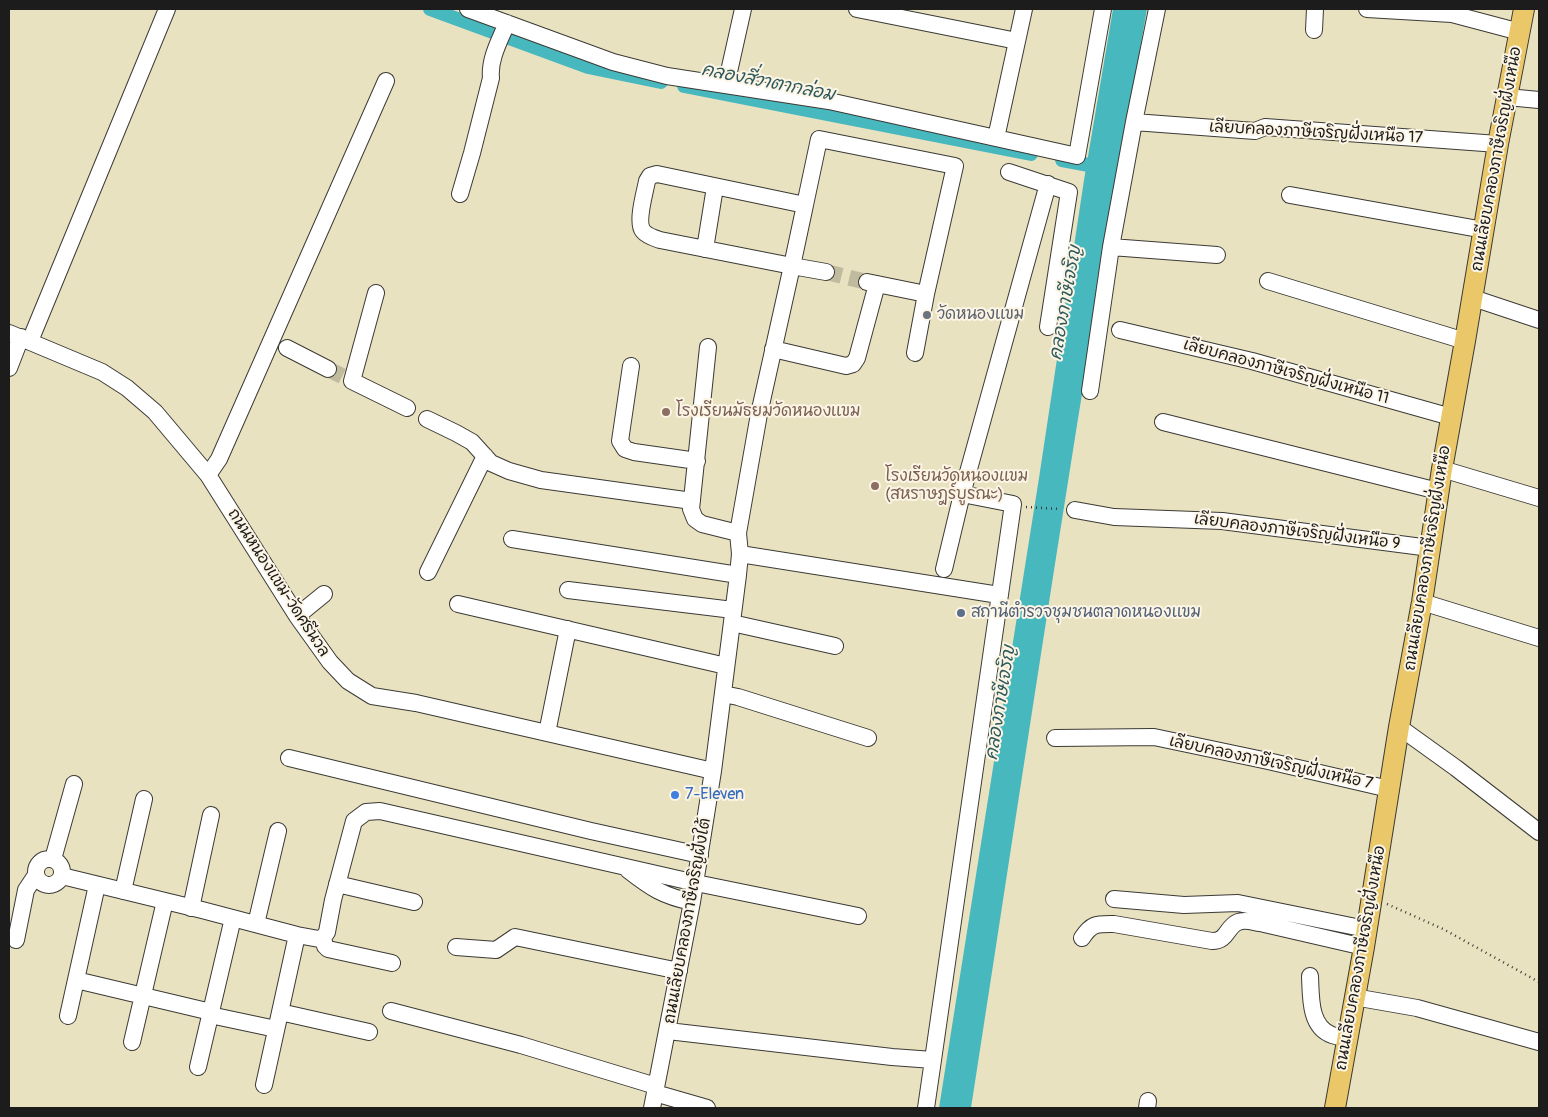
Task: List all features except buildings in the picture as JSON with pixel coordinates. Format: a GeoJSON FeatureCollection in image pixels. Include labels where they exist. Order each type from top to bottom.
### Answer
{"type":"FeatureCollection","features":[{"type":"Feature","properties":{"kind":"main road","name":"ถนนเลียบคลองภาษีเจริญฝั่งเหนือ"},"geometry":{"type":"LineString","coordinates":[[1335,1108],[1422,602],[1438,490],[1498,144],[1524,9]]}},
{"type":"Feature","properties":{"kind":"street"},"geometry":{"type":"LineString","coordinates":[[9,368],[20,337],[167,9]]}},
{"type":"Feature","properties":{"kind":"street"},"geometry":{"type":"LineString","coordinates":[[468,9],[504,29],[613,62],[667,76],[829,101],[1077,156],[1103,9]]}},
{"type":"Feature","properties":{"kind":"street"},"geometry":{"type":"LineString","coordinates":[[726,85],[743,9]]}},
{"type":"Feature","properties":{"kind":"street"},"geometry":{"type":"LineString","coordinates":[[857,9],[1017,41]]}},
{"type":"Feature","properties":{"kind":"street"},"geometry":{"type":"LineString","coordinates":[[996,138],[1024,9]]}},
{"type":"Feature","properties":{"kind":"street"},"geometry":{"type":"LineString","coordinates":[[1090,391],[1111,246],[1157,9]]}},
{"type":"Feature","properties":{"kind":"street"},"geometry":{"type":"LineString","coordinates":[[1314,30],[1316,9]]}},
{"type":"Feature","properties":{"kind":"street"},"geometry":{"type":"LineString","coordinates":[[1367,9],[1452,11],[1520,32]]}},
{"type":"Feature","properties":{"kind":"street"},"geometry":{"type":"LineString","coordinates":[[460,194],[491,78],[492,60],[504,29]]}},
{"type":"Feature","properties":{"kind":"street"},"geometry":{"type":"LineString","coordinates":[[208,475],[219,459],[386,80]]}},
{"type":"Feature","properties":{"kind":"street"},"geometry":{"type":"LineString","coordinates":[[1507,97],[1539,100]]}},
{"type":"Feature","properties":{"kind":"street","name":"เลียบคลองภาษีเจริญฝั่งเหนือ 17"},"geometry":{"type":"LineString","coordinates":[[1134,122],[1255,131],[1265,127],[1498,144]]}},
{"type":"Feature","properties":{"kind":"street","name":"ถนนเลียบคลองภาษีเจริญฝั่งใต้"},"geometry":{"type":"LineString","coordinates":[[654,1096],[696,883],[713,772],[738,575],[740,554],[738,533],[773,349],[819,139],[955,166],[926,294]]}},
{"type":"Feature","properties":{"kind":"street"},"geometry":{"type":"LineString","coordinates":[[1009,172],[1069,192],[1048,326]]}},
{"type":"Feature","properties":{"kind":"street"},"geometry":{"type":"LineString","coordinates":[[805,205],[657,174],[650,176],[647,181],[639,222],[642,230],[647,235],[660,240],[826,272]]}},
{"type":"Feature","properties":{"kind":"street"},"geometry":{"type":"LineString","coordinates":[[944,570],[962,494],[1048,184]]}},
{"type":"Feature","properties":{"kind":"street"},"geometry":{"type":"LineString","coordinates":[[705,249],[714,186]]}},
{"type":"Feature","properties":{"kind":"street"},"geometry":{"type":"LineString","coordinates":[[1290,195],[1484,230]]}},
{"type":"Feature","properties":{"kind":"street"},"geometry":{"type":"LineString","coordinates":[[1111,246],[1217,255]]}},
{"type":"Feature","properties":{"kind":"street"},"geometry":{"type":"LineString","coordinates":[[1268,280],[1465,341]]}},
{"type":"Feature","properties":{"kind":"street"},"geometry":{"type":"LineString","coordinates":[[773,349],[846,366],[853,364],[857,358],[872,283],[926,294],[914,353]]}},
{"type":"Feature","properties":{"kind":"street"},"geometry":{"type":"LineString","coordinates":[[376,293],[349,380],[407,408]]}},
{"type":"Feature","properties":{"kind":"street"},"geometry":{"type":"LineString","coordinates":[[1472,298],[1539,320]]}},
{"type":"Feature","properties":{"kind":"street","name":"เลียบคลองภาษีเจริญฝั่งเหนือ 11"},"geometry":{"type":"LineString","coordinates":[[1120,330],[1252,361],[1451,417]]}},
{"type":"Feature","properties":{"kind":"street","name":"ถนนหนองแขม-วัดศรีนวล"},"geometry":{"type":"LineString","coordinates":[[20,337],[102,372],[127,388],[155,412],[208,475],[297,616],[330,662],[348,681],[372,696],[416,704],[713,772]]}},
{"type":"Feature","properties":{"kind":"street"},"geometry":{"type":"LineString","coordinates":[[708,347],[691,509],[695,519],[702,524],[738,533]]}},
{"type":"Feature","properties":{"kind":"street"},"geometry":{"type":"LineString","coordinates":[[288,348],[328,369]]}},
{"type":"Feature","properties":{"kind":"street"},"geometry":{"type":"LineString","coordinates":[[631,366],[620,440],[625,449],[696,461]]}},
{"type":"Feature","properties":{"kind":"street"},"geometry":{"type":"LineString","coordinates":[[427,419],[472,442],[491,462],[509,471],[540,480],[692,501]]}},
{"type":"Feature","properties":{"kind":"street"},"geometry":{"type":"LineString","coordinates":[[1163,422],[1438,490]]}},
{"type":"Feature","properties":{"kind":"street"},"geometry":{"type":"LineString","coordinates":[[428,572],[485,456]]}},
{"type":"Feature","properties":{"kind":"street"},"geometry":{"type":"LineString","coordinates":[[1442,469],[1539,498]]}},
{"type":"Feature","properties":{"kind":"street"},"geometry":{"type":"LineString","coordinates":[[926,1108],[1013,504],[962,494]]}},
{"type":"Feature","properties":{"kind":"street","name":"เลียบคลองภาษีเจริญฝั่งเหนือ 9"},"geometry":{"type":"LineString","coordinates":[[1075,510],[1114,517],[1222,521],[1430,548]]}},
{"type":"Feature","properties":{"kind":"street"},"geometry":{"type":"LineString","coordinates":[[512,539],[738,575]]}},
{"type":"Feature","properties":{"kind":"street"},"geometry":{"type":"LineString","coordinates":[[740,554],[999,595]]}},
{"type":"Feature","properties":{"kind":"street"},"geometry":{"type":"LineString","coordinates":[[568,590],[732,617],[835,646]]}},
{"type":"Feature","properties":{"kind":"street"},"geometry":{"type":"LineString","coordinates":[[297,616],[324,594]]}},
{"type":"Feature","properties":{"kind":"street"},"geometry":{"type":"LineString","coordinates":[[1422,602],[1539,638]]}},
{"type":"Feature","properties":{"kind":"street"},"geometry":{"type":"LineString","coordinates":[[458,604],[726,666]]}},
{"type":"Feature","properties":{"kind":"street"},"geometry":{"type":"LineString","coordinates":[[547,734],[568,630]]}},
{"type":"Feature","properties":{"kind":"street"},"geometry":{"type":"LineString","coordinates":[[723,694],[756,702],[868,738]]}},
{"type":"Feature","properties":{"kind":"street"},"geometry":{"type":"LineString","coordinates":[[1399,727],[1539,832]]}},
{"type":"Feature","properties":{"kind":"street","name":"เลียบคลองภาษีเจริญฝั่งเหนือ 7"},"geometry":{"type":"LineString","coordinates":[[1055,738],[1154,738],[1268,761],[1389,789]]}},
{"type":"Feature","properties":{"kind":"street"},"geometry":{"type":"LineString","coordinates":[[289,758],[700,855]]}},
{"type":"Feature","properties":{"kind":"street"},"geometry":{"type":"LineString","coordinates":[[53,859],[74,784]]}},
{"type":"Feature","properties":{"kind":"street"},"geometry":{"type":"LineString","coordinates":[[124,891],[144,799]]}},
{"type":"Feature","properties":{"kind":"street"},"geometry":{"type":"LineString","coordinates":[[392,963],[328,948],[325,946],[323,938],[327,932],[337,884],[354,821],[366,812],[380,812],[696,883],[858,916]]}},
{"type":"Feature","properties":{"kind":"street"},"geometry":{"type":"LineString","coordinates":[[191,908],[211,815]]}},
{"type":"Feature","properties":{"kind":"street"},"geometry":{"type":"LineString","coordinates":[[256,924],[278,831]]}},
{"type":"Feature","properties":{"kind":"street"},"geometry":{"type":"LineString","coordinates":[[46,859],[53,859],[61,866],[62,876],[56,884],[51,886],[41,883],[36,875],[36,868],[40,862],[46,859]]}},
{"type":"Feature","properties":{"kind":"street"},"geometry":{"type":"LineString","coordinates":[[624,867],[656,890],[672,898],[692,902]]}},
{"type":"Feature","properties":{"kind":"street"},"geometry":{"type":"LineString","coordinates":[[16,940],[26,890],[36,875]]}},
{"type":"Feature","properties":{"kind":"street"},"geometry":{"type":"LineString","coordinates":[[62,876],[297,935],[323,938]]}},
{"type":"Feature","properties":{"kind":"street"},"geometry":{"type":"LineString","coordinates":[[337,884],[414,902]]}},
{"type":"Feature","properties":{"kind":"street"},"geometry":{"type":"LineString","coordinates":[[68,1016],[98,885]]}},
{"type":"Feature","properties":{"kind":"street"},"geometry":{"type":"LineString","coordinates":[[1114,899],[1184,905],[1238,903],[1365,938]]}},
{"type":"Feature","properties":{"kind":"street"},"geometry":{"type":"LineString","coordinates":[[132,1042],[165,901]]}},
{"type":"Feature","properties":{"kind":"street"},"geometry":{"type":"LineString","coordinates":[[198,1067],[233,918]]}},
{"type":"Feature","properties":{"kind":"street"},"geometry":{"type":"LineString","coordinates":[[1082,938],[1089,928],[1098,924],[1114,924],[1212,942],[1219,941],[1238,922],[1244,921],[1365,938]]}},
{"type":"Feature","properties":{"kind":"street"},"geometry":{"type":"LineString","coordinates":[[264,1085],[297,935]]}},
{"type":"Feature","properties":{"kind":"street"},"geometry":{"type":"LineString","coordinates":[[456,947],[496,950],[515,937],[679,971]]}},
{"type":"Feature","properties":{"kind":"street"},"geometry":{"type":"LineString","coordinates":[[1310,976],[1311,1006],[1314,1015],[1322,1028],[1330,1035],[1347,1038]]}},
{"type":"Feature","properties":{"kind":"street"},"geometry":{"type":"LineString","coordinates":[[76,980],[276,1028]]}},
{"type":"Feature","properties":{"kind":"street"},"geometry":{"type":"LineString","coordinates":[[1354,997],[1417,1008],[1539,1042]]}},
{"type":"Feature","properties":{"kind":"street"},"geometry":{"type":"LineString","coordinates":[[391,1011],[521,1045],[654,1096],[707,1108]]}},
{"type":"Feature","properties":{"kind":"street"},"geometry":{"type":"LineString","coordinates":[[280,1012],[369,1032]]}},
{"type":"Feature","properties":{"kind":"street"},"geometry":{"type":"LineString","coordinates":[[668,1031],[932,1060]]}},
{"type":"Feature","properties":{"kind":"path"},"geometry":{"type":"LineString","coordinates":[[1024,507],[1075,510]]}},
{"type":"Feature","properties":{"kind":"path"},"geometry":{"type":"LineString","coordinates":[[1372,897],[1443,929],[1539,982]]}},
{"type":"Feature","properties":{"kind":"water","name":"คลองภาษีเจริญ"},"geometry":{"type":"Polygon","coordinates":[[[1113,9],[1147,9],[1078,420],[971,1108],[939,1108],[1039,478],[1084,180],[1113,9]]]}},
{"type":"Feature","properties":{"kind":"waterway","name":"คลองสี่วาตากล่อม"},"geometry":{"type":"LineString","coordinates":[[430,9],[588,67],[661,82]]}},
{"type":"Feature","properties":{"kind":"waterway","name":"คลองสี่วาตากล่อม"},"geometry":{"type":"LineString","coordinates":[[684,86],[1031,154]]}},
{"type":"Feature","properties":{"kind":"waterway","name":"คลองสี่วาตากล่อม"},"geometry":{"type":"LineString","coordinates":[[1062,160],[1105,168]]}},
{"type":"Feature","properties":{"kind":"tunnel"},"geometry":{"type":"LineString","coordinates":[[826,272],[867,282]]}},
{"type":"Feature","properties":{"kind":"tunnel"},"geometry":{"type":"LineString","coordinates":[[328,369],[346,378]]}},
{"type":"Feature","properties":{"kind":"place","name":"วัดหนองแขม"},"geometry":{"type":"Point","coordinates":[927,315]}},
{"type":"Feature","properties":{"kind":"place","name":"โรงเรียนมัธยมวัดหนองแขม"},"geometry":{"type":"Point","coordinates":[666,412]}},
{"type":"Feature","properties":{"kind":"place","name":"โรงเรียนวัดหนองแขม (สหราษฎร์บูรณะ)"},"geometry":{"type":"Point","coordinates":[875,486]}},
{"type":"Feature","properties":{"kind":"place","name":"สถานีตำรวจชุมชนตลาดหนองแขม"},"geometry":{"type":"Point","coordinates":[961,613]}},
{"type":"Feature","properties":{"kind":"place","name":"7-Eleven"},"geometry":{"type":"Point","coordinates":[675,795]}}]}
